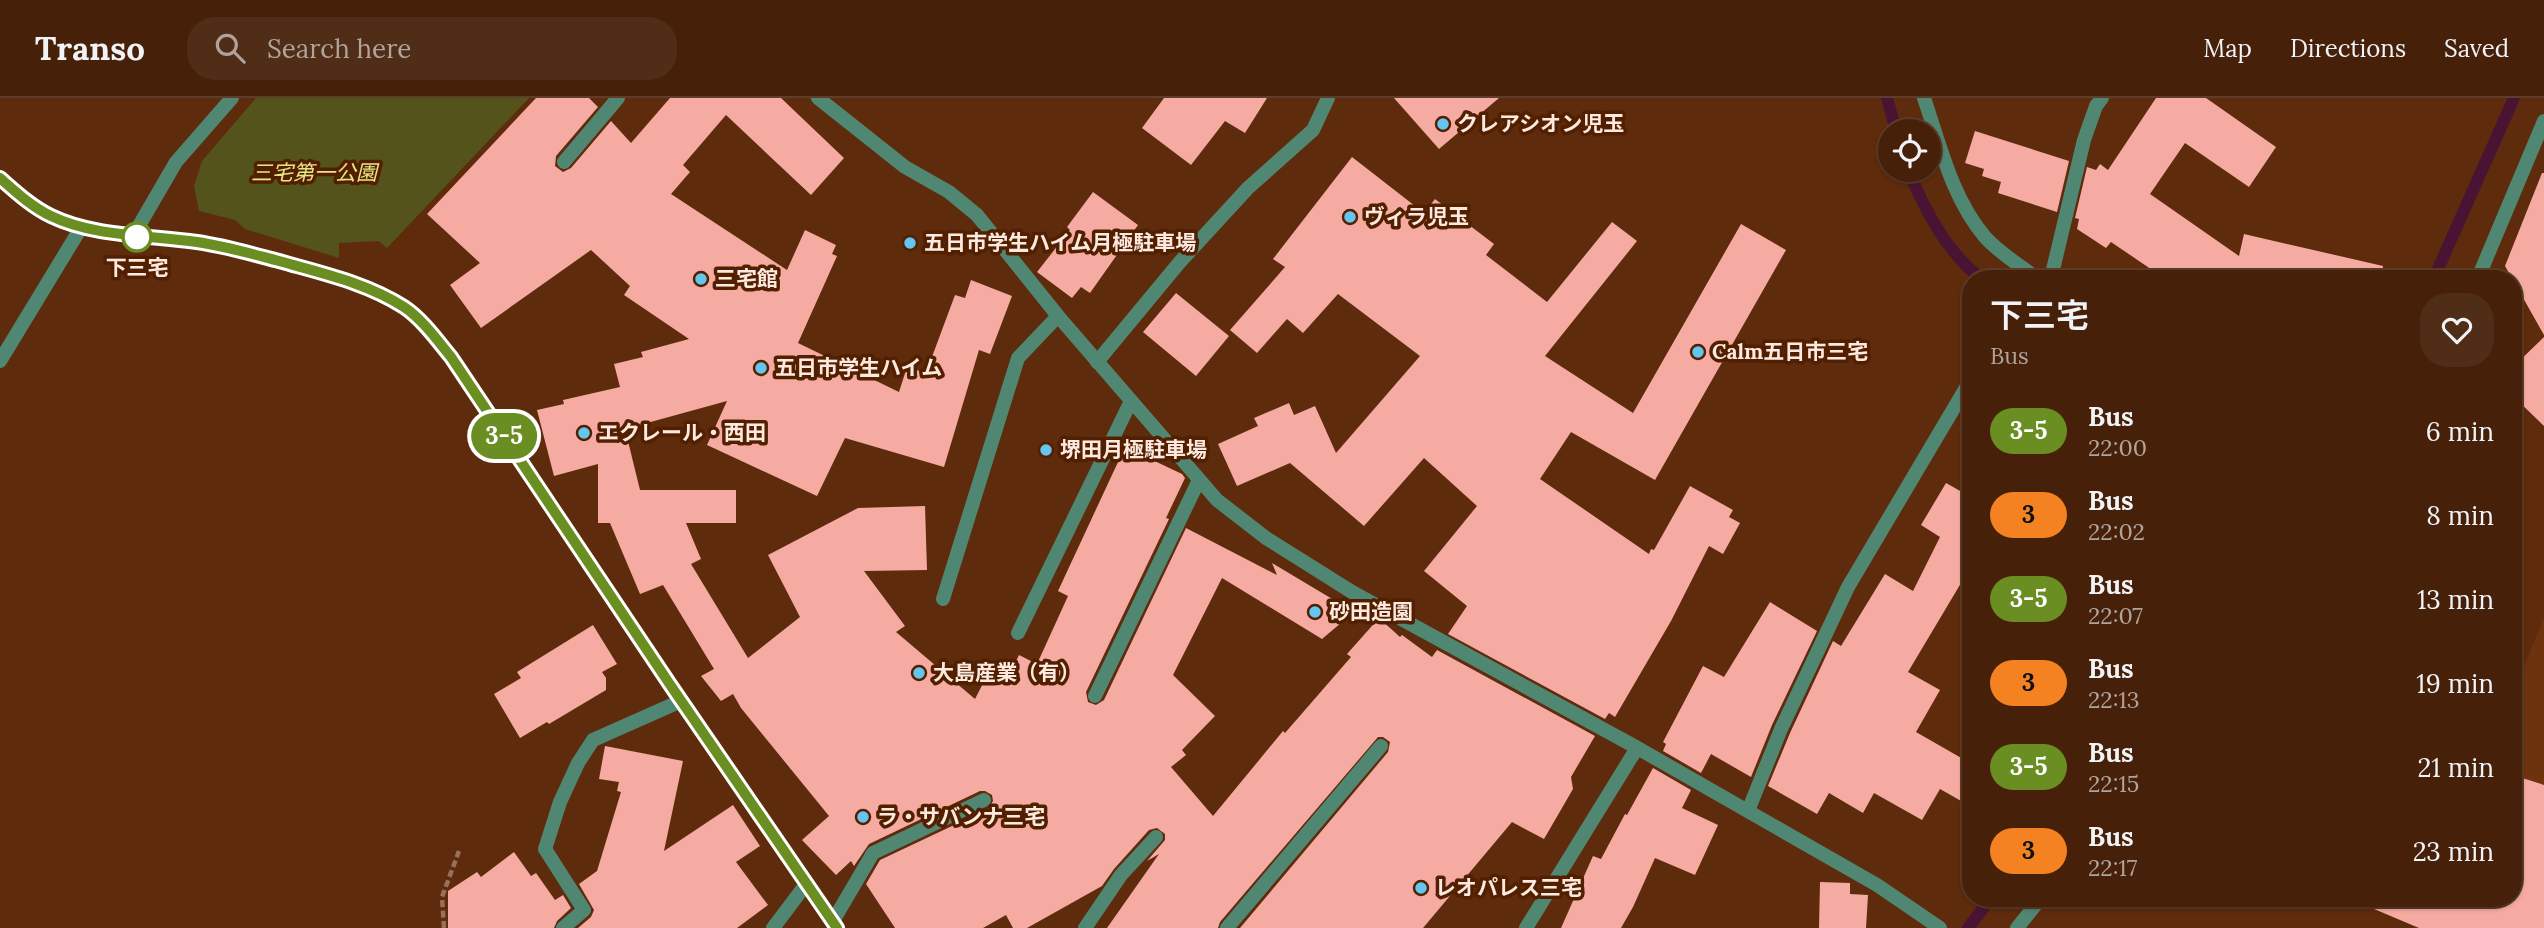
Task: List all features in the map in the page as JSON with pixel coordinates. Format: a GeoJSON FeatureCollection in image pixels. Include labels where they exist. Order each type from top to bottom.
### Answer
{"type":"FeatureCollection","features":[{"type":"Feature","properties":{"kind":"street"},"geometry":{"type":"LineString","coordinates":[[133,236],[176,162],[232,98]]}},
{"type":"Feature","properties":{"kind":"street"},"geometry":{"type":"LineString","coordinates":[[564,162],[618,98]]}},
{"type":"Feature","properties":{"kind":"street"},"geometry":{"type":"LineString","coordinates":[[818,98],[905,167],[949,192],[977,215],[1058,316],[1199,480],[1217,500],[1266,538],[1352,592],[1637,748],[1877,885],[1938,927]]}},
{"type":"Feature","properties":{"kind":"street"},"geometry":{"type":"LineString","coordinates":[[1097,362],[1179,262],[1248,188],[1313,130],[1328,98]]}},
{"type":"Feature","properties":{"kind":"street"},"geometry":{"type":"LineString","coordinates":[[1924,98],[1944,160],[1960,197],[1986,238],[2026,270]]}},
{"type":"Feature","properties":{"kind":"street"},"geometry":{"type":"LineString","coordinates":[[2053,270],[2084,140],[2096,106],[2102,98]]}},
{"type":"Feature","properties":{"kind":"street"},"geometry":{"type":"LineString","coordinates":[[2480,270],[2544,121]]}},
{"type":"Feature","properties":{"kind":"street"},"geometry":{"type":"LineString","coordinates":[[0,178],[51,216],[82,226],[133,236],[221,247],[336,277],[383,296],[414,316],[451,357],[681,701],[835,925],[873,853],[984,800]]}},
{"type":"Feature","properties":{"kind":"street"},"geometry":{"type":"LineString","coordinates":[[0,361],[82,226]]}},
{"type":"Feature","properties":{"kind":"street"},"geometry":{"type":"LineString","coordinates":[[943,599],[1018,358],[1058,316]]}},
{"type":"Feature","properties":{"kind":"street"},"geometry":{"type":"LineString","coordinates":[[1748,811],[1781,729],[1848,587],[1962,395]]}},
{"type":"Feature","properties":{"kind":"street"},"geometry":{"type":"LineString","coordinates":[[1018,634],[1131,401]]}},
{"type":"Feature","properties":{"kind":"street"},"geometry":{"type":"LineString","coordinates":[[1094,696],[1199,480]]}},
{"type":"Feature","properties":{"kind":"street"},"geometry":{"type":"LineString","coordinates":[[563,928],[584,910],[545,849],[560,802],[578,763],[593,740],[681,701]]}},
{"type":"Feature","properties":{"kind":"street"},"geometry":{"type":"LineString","coordinates":[[1227,928],[1381,746]]}},
{"type":"Feature","properties":{"kind":"street"},"geometry":{"type":"LineString","coordinates":[[1526,928],[1637,748]]}},
{"type":"Feature","properties":{"kind":"street"},"geometry":{"type":"LineString","coordinates":[[1085,928],[1121,874],[1156,837]]}},
{"type":"Feature","properties":{"kind":"street"},"geometry":{"type":"LineString","coordinates":[[773,928],[807,884]]}},
{"type":"Feature","properties":{"kind":"street"},"geometry":{"type":"LineString","coordinates":[[2017,928],[2034,907]]}},
{"type":"Feature","properties":{"kind":"path"},"geometry":{"type":"LineString","coordinates":[[444,928],[442,897],[459,851]]}},
{"type":"Feature","properties":{"kind":"shaded area"},"geometry":{"type":"Polygon","coordinates":[[[2544,617],[2544,916],[2511,907],[2522,907],[2522,671],[2544,617]]]}},
{"type":"Feature","properties":{"kind":"green space","name":"三宅第一公園"},"geometry":{"type":"Polygon","coordinates":[[[256,98],[529,98],[387,248],[379,241],[339,243],[339,258],[245,229],[235,220],[199,211],[194,186],[202,161],[256,98]]]}},
{"type":"Feature","properties":{"kind":"building"},"geometry":{"type":"Polygon","coordinates":[[[536,98],[589,98],[598,107],[556,156],[555,166],[563,172],[571,168],[611,121],[631,143],[670,98],[781,98],[844,158],[811,195],[726,115],[683,165],[690,172],[671,194],[787,270],[805,230],[836,245],[832,254],[837,256],[798,343],[899,392],[907,367],[926,373],[955,295],[965,298],[971,280],[1012,296],[990,354],[979,350],[944,467],[845,438],[817,496],[707,445],[727,401],[625,429],[640,490],[736,490],[736,523],[686,523],[701,559],[691,564],[748,658],[800,617],[768,555],[858,508],[925,506],[927,570],[864,571],[905,626],[896,632],[975,699],[994,662],[1011,671],[1019,655],[1037,664],[1068,596],[1058,591],[1125,447],[1182,474],[1185,478],[1166,518],[1169,519],[1086,692],[1088,702],[1096,705],[1104,700],[1186,528],[1277,575],[1272,563],[1354,612],[1322,639],[1222,578],[1173,675],[1215,716],[1182,750],[1186,755],[1171,767],[1213,816],[1283,731],[1285,733],[1351,657],[1347,654],[1379,618],[1400,637],[1402,635],[1432,657],[1437,650],[1595,736],[1571,777],[1573,789],[1544,839],[1512,822],[1423,928],[1240,928],[1388,752],[1390,742],[1378,737],[1220,922],[1218,928],[1107,928],[1159,854],[1147,861],[1165,840],[1165,834],[1157,828],[1149,830],[1102,886],[1027,928],[1013,928],[1006,915],[983,928],[895,928],[866,884],[880,860],[988,809],[993,801],[992,795],[980,791],[869,844],[854,866],[851,861],[836,875],[802,840],[829,816],[741,708],[733,694],[721,701],[701,676],[714,669],[663,585],[640,594],[610,523],[598,523],[598,464],[554,476],[537,410],[564,404],[563,400],[620,387],[614,364],[643,357],[641,352],[689,339],[624,295],[630,286],[591,250],[481,328],[450,285],[480,263],[427,214],[536,98]]]}},
{"type":"Feature","properties":{"kind":"building"},"geometry":{"type":"Polygon","coordinates":[[[1164,98],[1267,98],[1245,133],[1225,121],[1191,165],[1142,128],[1164,98]]]}},
{"type":"Feature","properties":{"kind":"building","name":"クレアシオン児玉"},"geometry":{"type":"Polygon","coordinates":[[[1394,98],[1499,98],[1439,149],[1394,98]]]}},
{"type":"Feature","properties":{"kind":"building"},"geometry":{"type":"Polygon","coordinates":[[[2156,98],[2206,98],[2276,147],[2249,187],[2185,143],[2150,194],[2239,256],[2244,234],[2383,266],[2383,270],[2152,270],[2111,242],[2106,248],[2077,229],[2079,219],[2075,218],[2087,167],[2096,170],[2100,164],[2108,170],[2156,98]]]}},
{"type":"Feature","properties":{"kind":"building"},"geometry":{"type":"Polygon","coordinates":[[[1975,131],[2069,161],[2057,212],[1998,193],[2001,182],[1982,176],[1984,169],[1965,163],[1975,131]]]}},
{"type":"Feature","properties":{"kind":"building"},"geometry":{"type":"Polygon","coordinates":[[[1352,157],[1424,213],[1435,199],[1494,244],[1486,255],[1547,302],[1612,222],[1637,241],[1545,356],[1633,413],[1741,224],[1786,250],[1655,480],[1571,432],[1540,479],[1649,554],[1651,549],[1654,550],[1690,486],[1733,510],[1729,517],[1740,523],[1723,554],[1709,546],[1671,621],[1615,717],[1609,713],[1605,719],[1448,634],[1467,606],[1424,571],[1477,506],[1424,458],[1364,526],[1290,463],[1237,486],[1218,444],[1258,426],[1254,418],[1289,403],[1294,415],[1315,406],[1336,453],[1420,356],[1338,294],[1303,333],[1287,319],[1257,353],[1230,330],[1285,267],[1273,259],[1352,157]]]}},
{"type":"Feature","properties":{"kind":"building"},"geometry":{"type":"Polygon","coordinates":[[[2544,173],[2544,335],[2522,296],[2522,270],[2507,270],[2505,266],[2544,173]]]}},
{"type":"Feature","properties":{"kind":"building"},"geometry":{"type":"Polygon","coordinates":[[[1093,192],[1138,225],[1090,293],[1081,287],[1072,298],[1037,272],[1070,230],[1067,227],[1093,192]]]}},
{"type":"Feature","properties":{"kind":"building"},"geometry":{"type":"Polygon","coordinates":[[[1176,293],[1229,336],[1196,376],[1143,332],[1176,293]]]}},
{"type":"Feature","properties":{"kind":"building"},"geometry":{"type":"Polygon","coordinates":[[[2544,337],[2544,426],[2522,405],[2522,358],[2544,337]]]}},
{"type":"Feature","properties":{"kind":"building"},"geometry":{"type":"Polygon","coordinates":[[[1946,483],[1962,492],[1962,581],[1908,672],[1940,690],[1916,732],[1962,758],[1962,801],[1940,789],[1922,820],[1874,793],[1863,813],[1829,793],[1817,814],[1768,786],[1833,641],[1841,646],[1885,574],[1913,591],[1940,537],[1921,525],[1946,483]]]}},
{"type":"Feature","properties":{"kind":"building"},"geometry":{"type":"Polygon","coordinates":[[[1770,602],[1817,631],[1772,725],[1751,777],[1711,754],[1701,773],[1663,751],[1666,744],[1663,742],[1703,666],[1724,677],[1770,602]]]}},
{"type":"Feature","properties":{"kind":"building"},"geometry":{"type":"Polygon","coordinates":[[[593,625],[617,664],[602,672],[606,678],[606,690],[520,738],[494,694],[521,678],[517,672],[593,625]]]}},
{"type":"Feature","properties":{"kind":"building"},"geometry":{"type":"Polygon","coordinates":[[[605,746],[683,761],[664,851],[733,805],[760,846],[736,862],[768,905],[737,928],[578,928],[591,917],[594,910],[579,884],[597,871],[621,792],[617,791],[619,782],[599,779],[605,746]]]}},
{"type":"Feature","properties":{"kind":"building"},"geometry":{"type":"Polygon","coordinates":[[[1653,768],[1691,790],[1682,808],[1718,825],[1695,875],[1655,858],[1621,928],[1561,928],[1593,856],[1601,859],[1653,768]]]}},
{"type":"Feature","properties":{"kind":"building"},"geometry":{"type":"Polygon","coordinates":[[[2522,778],[2544,785],[2544,928],[2419,928],[2369,907],[2522,907],[2522,778]]]}},
{"type":"Feature","properties":{"kind":"building"},"geometry":{"type":"Polygon","coordinates":[[[514,852],[531,876],[536,873],[555,900],[563,895],[571,908],[557,921],[554,928],[448,928],[448,891],[477,872],[481,877],[514,852]]]}},
{"type":"Feature","properties":{"kind":"building"},"geometry":{"type":"Polygon","coordinates":[[[1820,882],[1850,883],[1850,894],[1868,895],[1866,928],[1819,928],[1820,882]]]}},
{"type":"Feature","properties":{"kind":"waterway"},"geometry":{"type":"LineString","coordinates":[[1887,98],[1893,119]]}},
{"type":"Feature","properties":{"kind":"waterway"},"geometry":{"type":"LineString","coordinates":[[2438,270],[2514,98]]}},
{"type":"Feature","properties":{"kind":"waterway"},"geometry":{"type":"LineString","coordinates":[[1914,182],[1947,243],[1971,270]]}},
{"type":"Feature","properties":{"kind":"waterway"},"geometry":{"type":"LineString","coordinates":[[1968,928],[1984,907]]}},
{"type":"Feature","properties":{"kind":"bus line","name":"3-5"},"geometry":{"type":"LineString","coordinates":[[0,178],[51,216],[82,226],[133,236],[197,242],[233,249],[336,277],[404,307],[451,357],[837,928]]}},
{"type":"Feature","properties":{"kind":"place","name":"クレアシオン児玉"},"geometry":{"type":"Point","coordinates":[1443,124]}},
{"type":"Feature","properties":{"kind":"place","name":"ヴィラ児玉"},"geometry":{"type":"Point","coordinates":[1350,217]}},
{"type":"Feature","properties":{"kind":"place","name":"下三宅"},"geometry":{"type":"Point","coordinates":[137,237]}},
{"type":"Feature","properties":{"kind":"place","name":"五日市学生ハイム月極駐車場"},"geometry":{"type":"Point","coordinates":[910,243]}},
{"type":"Feature","properties":{"kind":"place","name":"三宅館"},"geometry":{"type":"Point","coordinates":[701,279]}},
{"type":"Feature","properties":{"kind":"place","name":"Calm五日市三宅"},"geometry":{"type":"Point","coordinates":[1698,352]}},
{"type":"Feature","properties":{"kind":"place","name":"五日市学生ハイム"},"geometry":{"type":"Point","coordinates":[761,368]}},
{"type":"Feature","properties":{"kind":"place","name":"エクレール・西田"},"geometry":{"type":"Point","coordinates":[584,433]}},
{"type":"Feature","properties":{"kind":"place","name":"堺田月極駐車場"},"geometry":{"type":"Point","coordinates":[1046,450]}},
{"type":"Feature","properties":{"kind":"place","name":"砂田造園"},"geometry":{"type":"Point","coordinates":[1315,612]}},
{"type":"Feature","properties":{"kind":"place","name":"大島産業（有）"},"geometry":{"type":"Point","coordinates":[919,673]}},
{"type":"Feature","properties":{"kind":"place","name":"ラ・サバンナ三宅"},"geometry":{"type":"Point","coordinates":[863,817]}},
{"type":"Feature","properties":{"kind":"place","name":"レオパレス三宅"},"geometry":{"type":"Point","coordinates":[1421,888]}}]}
